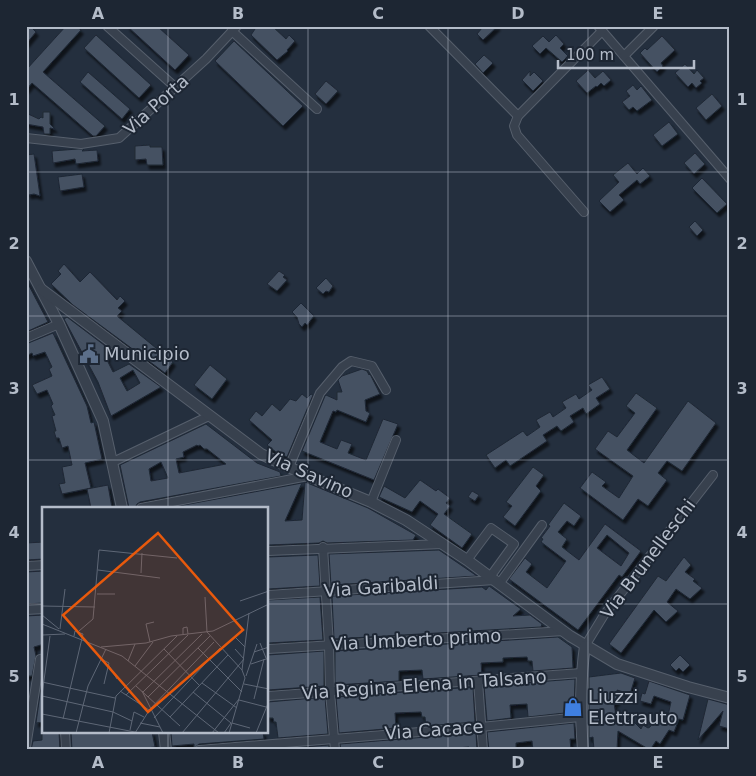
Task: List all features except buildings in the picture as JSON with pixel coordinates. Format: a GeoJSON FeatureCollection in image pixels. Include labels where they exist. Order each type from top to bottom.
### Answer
{"type":"FeatureCollection","features":[{"type":"Feature","properties":{"kind":"street"},"geometry":{"type":"LineString","coordinates":[[107,26],[175,87]]}},
{"type":"Feature","properties":{"kind":"street"},"geometry":{"type":"LineString","coordinates":[[429,26],[518,116]]}},
{"type":"Feature","properties":{"kind":"street"},"geometry":{"type":"LineString","coordinates":[[624,56],[654,26]]}},
{"type":"Feature","properties":{"kind":"street"},"geometry":{"type":"LineString","coordinates":[[235,29],[317,109]]}},
{"type":"Feature","properties":{"kind":"street","name":"Via Porta"},"geometry":{"type":"LineString","coordinates":[[26,138],[81,144],[120,138],[206,59],[235,29]]}},
{"type":"Feature","properties":{"kind":"street"},"geometry":{"type":"LineString","coordinates":[[584,212],[517,135],[514,126],[518,116],[600,29],[730,179]]}},
{"type":"Feature","properties":{"kind":"street"},"geometry":{"type":"LineString","coordinates":[[26,261],[59,324],[103,420],[122,507]]}},
{"type":"Feature","properties":{"kind":"street","name":"Via Savino"},"geometry":{"type":"LineString","coordinates":[[41,289],[261,454],[371,502],[406,520],[467,560],[564,632],[616,664],[730,698]]}},
{"type":"Feature","properties":{"kind":"street"},"geometry":{"type":"LineString","coordinates":[[26,338],[59,324]]}},
{"type":"Feature","properties":{"kind":"street"},"geometry":{"type":"LineString","coordinates":[[289,467],[320,393],[342,368],[351,362],[372,366],[386,390]]}},
{"type":"Feature","properties":{"kind":"street"},"geometry":{"type":"LineString","coordinates":[[113,462],[209,416]]}},
{"type":"Feature","properties":{"kind":"street"},"geometry":{"type":"LineString","coordinates":[[371,502],[396,440]]}},
{"type":"Feature","properties":{"kind":"street","name":"Via Brunelleschi"},"geometry":{"type":"LineString","coordinates":[[585,646],[604,615],[713,475]]}},
{"type":"Feature","properties":{"kind":"street"},"geometry":{"type":"LineString","coordinates":[[146,507],[308,476]]}},
{"type":"Feature","properties":{"kind":"street"},"geometry":{"type":"LineString","coordinates":[[495,580],[542,525]]}},
{"type":"Feature","properties":{"kind":"street"},"geometry":{"type":"LineString","coordinates":[[467,560],[491,528],[514,544],[495,580]]}},
{"type":"Feature","properties":{"kind":"street"},"geometry":{"type":"LineString","coordinates":[[269,551],[444,544]]}},
{"type":"Feature","properties":{"kind":"street"},"geometry":{"type":"LineString","coordinates":[[323,548],[330,692],[335,750]]}},
{"type":"Feature","properties":{"kind":"street"},"geometry":{"type":"LineString","coordinates":[[26,566],[42,564]]}},
{"type":"Feature","properties":{"kind":"street","name":"Via Garibaldi"},"geometry":{"type":"LineString","coordinates":[[269,595],[495,580]]}},
{"type":"Feature","properties":{"kind":"street"},"geometry":{"type":"LineString","coordinates":[[26,610],[42,609]]}},
{"type":"Feature","properties":{"kind":"street","name":"Via Umberto primo"},"geometry":{"type":"LineString","coordinates":[[269,649],[564,632]]}},
{"type":"Feature","properties":{"kind":"street"},"geometry":{"type":"LineString","coordinates":[[583,750],[580,717],[581,673],[585,646]]}},
{"type":"Feature","properties":{"kind":"street"},"geometry":{"type":"LineString","coordinates":[[26,747],[40,658],[42,658]]}},
{"type":"Feature","properties":{"kind":"street","name":"Via Regina Elena in Talsano"},"geometry":{"type":"LineString","coordinates":[[269,696],[581,673]]}},
{"type":"Feature","properties":{"kind":"street"},"geometry":{"type":"LineString","coordinates":[[478,681],[483,750]]}},
{"type":"Feature","properties":{"kind":"street","name":"Via Cacace"},"geometry":{"type":"LineString","coordinates":[[199,750],[580,717]]}},
{"type":"Feature","properties":{"kind":"street"},"geometry":{"type":"LineString","coordinates":[[65,734],[66,750]]}},
{"type":"Feature","properties":{"kind":"street"},"geometry":{"type":"LineString","coordinates":[[164,734],[166,750]]}},
{"type":"Feature","properties":{"kind":"place","name":"Municipio"},"geometry":{"type":"Point","coordinates":[89,354]}},
{"type":"Feature","properties":{"kind":"place","name":"Liuzzi Elettrauto"},"geometry":{"type":"Point","coordinates":[573,707]}}]}
